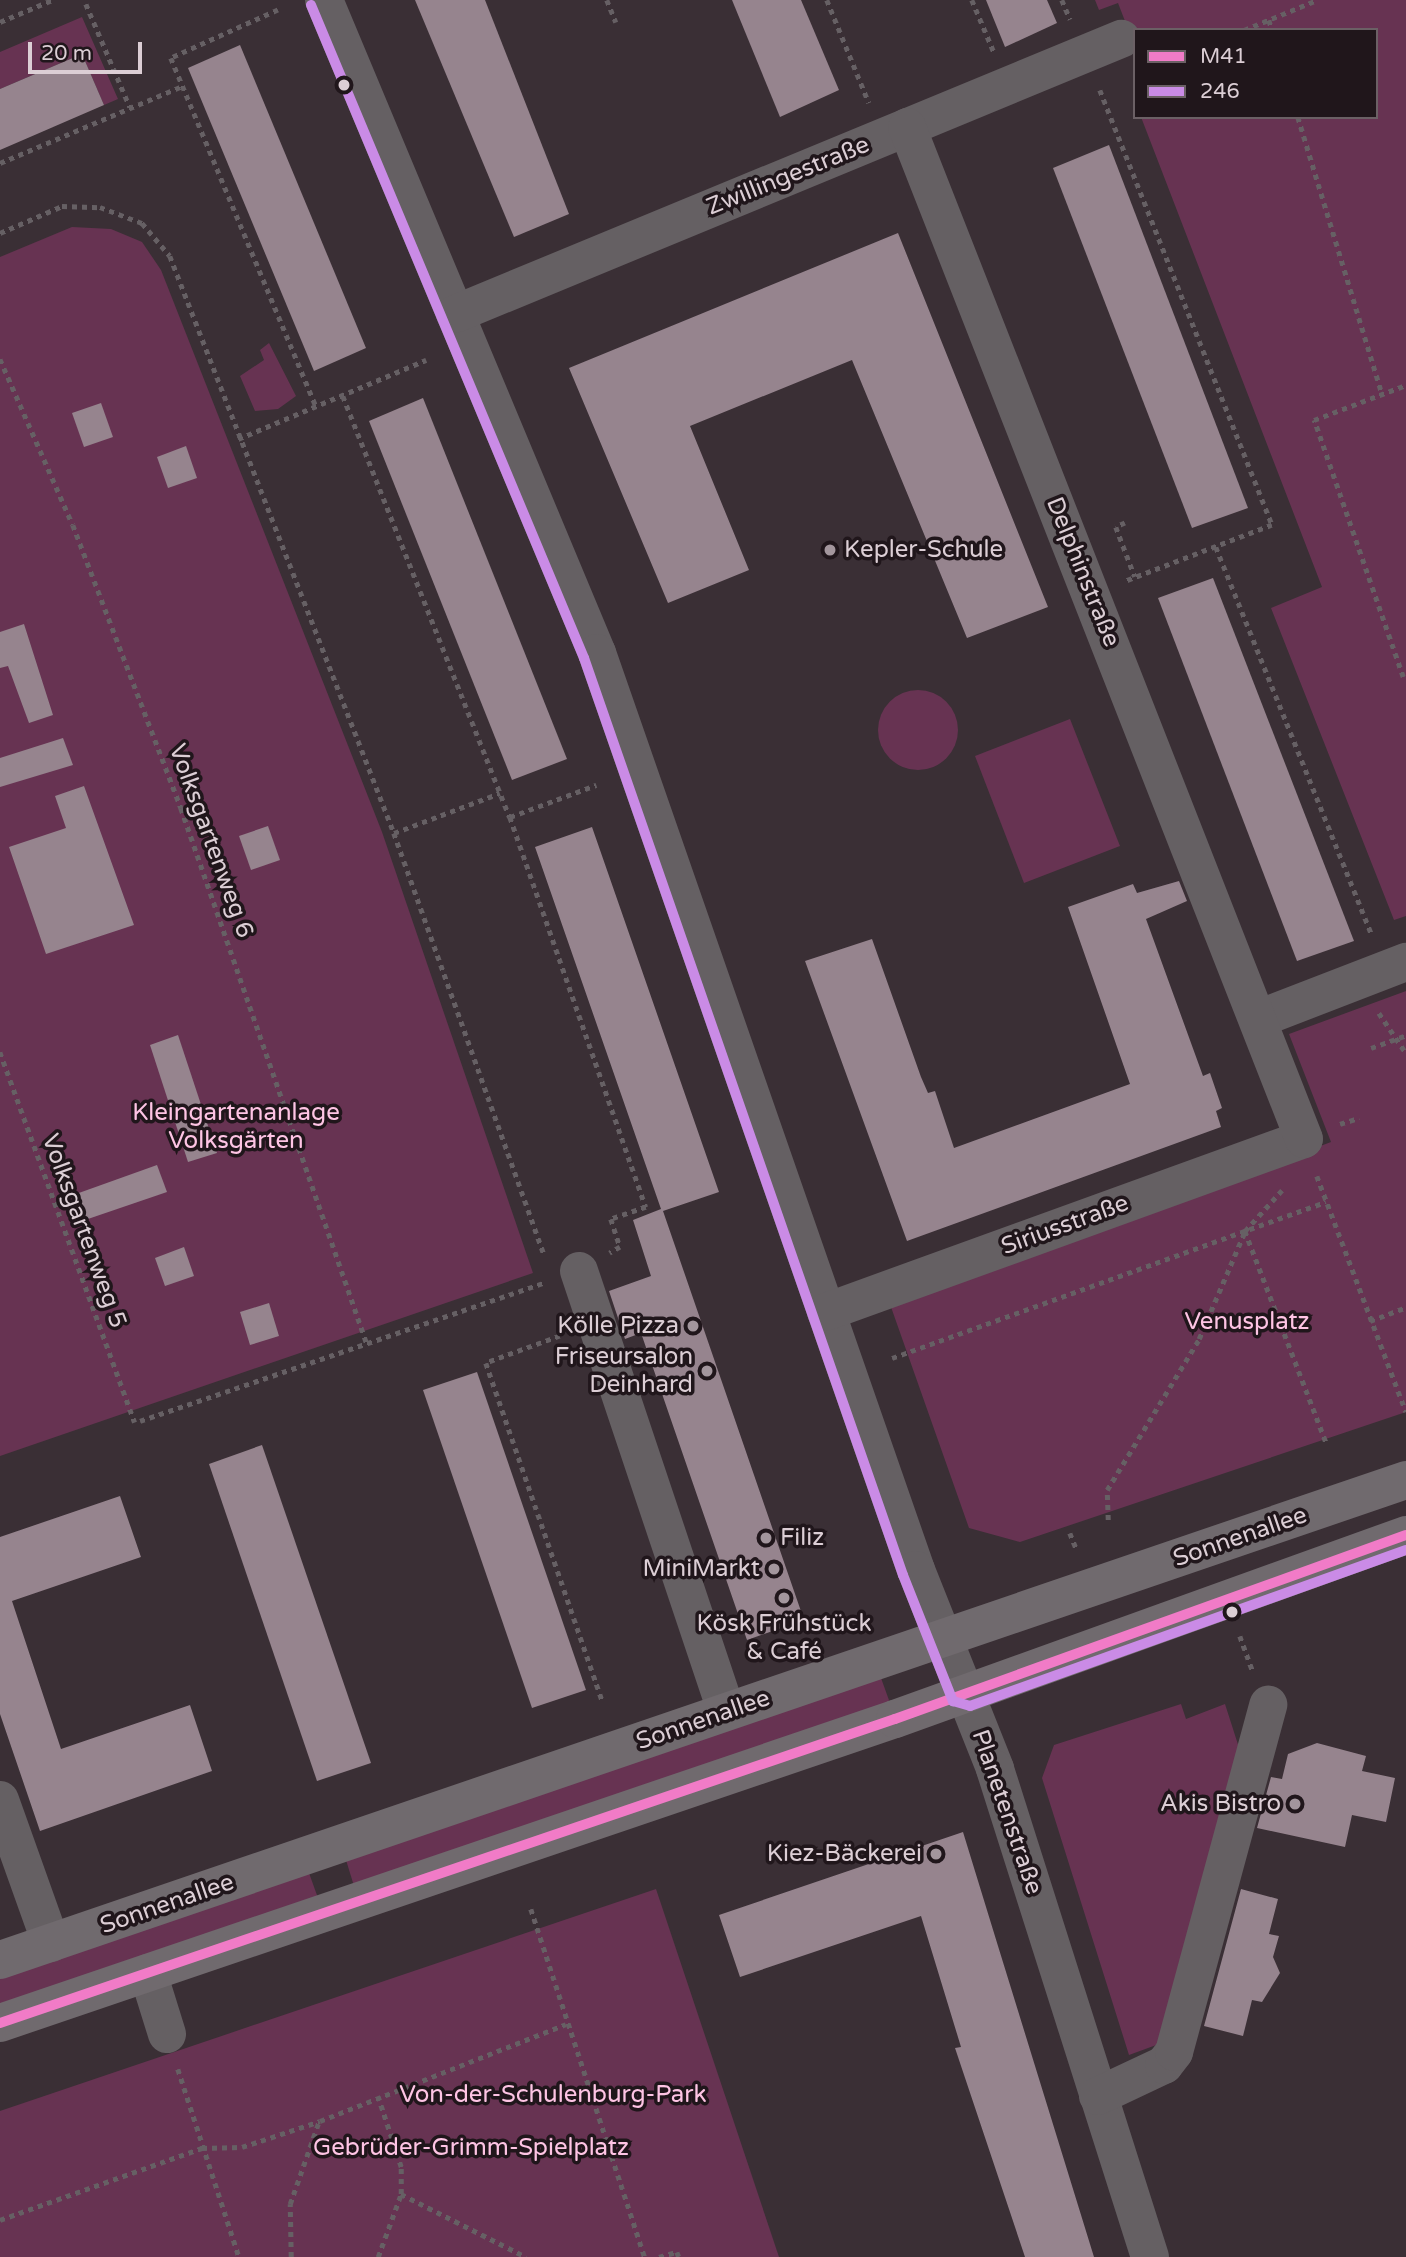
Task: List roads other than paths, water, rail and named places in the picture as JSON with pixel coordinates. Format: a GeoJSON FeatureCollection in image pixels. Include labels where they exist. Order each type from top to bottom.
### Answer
{"type":"FeatureCollection","features":[{"type":"Feature","properties":{"kind":"main road","name":"Sonnenallee"},"geometry":{"type":"LineString","coordinates":[[0,1960],[1406,1480]]}},
{"type":"Feature","properties":{"kind":"main road"},"geometry":{"type":"LineString","coordinates":[[0,2023],[965,1693],[1406,1535]]}},
{"type":"Feature","properties":{"kind":"street","name":"Planetenstraße"},"geometry":{"type":"LineString","coordinates":[[324,0],[597,653],[826,1312],[965,1693],[1150,2257]]}},
{"type":"Feature","properties":{"kind":"street","name":"Zwillingestraße"},"geometry":{"type":"LineString","coordinates":[[455,314],[891,122],[1121,38]]}},
{"type":"Feature","properties":{"kind":"street","name":"Delphinstraße"},"geometry":{"type":"LineString","coordinates":[[891,122],[1092,593],[1307,1148]]}},
{"type":"Feature","properties":{"kind":"street"},"geometry":{"type":"LineString","coordinates":[[1258,1019],[1406,962]]}},
{"type":"Feature","properties":{"kind":"street","name":"Siriusstraße"},"geometry":{"type":"LineString","coordinates":[[826,1312],[1307,1148]]}},
{"type":"Feature","properties":{"kind":"street"},"geometry":{"type":"LineString","coordinates":[[560,1272],[597,1323],[726,1711]]}},
{"type":"Feature","properties":{"kind":"street"},"geometry":{"type":"LineString","coordinates":[[1098,2096],[1135,2082],[1174,2052],[1268,1705]]}},
{"type":"Feature","properties":{"kind":"street"},"geometry":{"type":"LineString","coordinates":[[0,1800],[51,1943]]}},
{"type":"Feature","properties":{"kind":"street"},"geometry":{"type":"LineString","coordinates":[[148,1973],[167,2034]]}},
{"type":"Feature","properties":{"kind":"place","name":"Kepler-Schule"},"geometry":{"type":"Point","coordinates":[830,550]}},
{"type":"Feature","properties":{"kind":"place","name":"Kölle Pizza"},"geometry":{"type":"Point","coordinates":[693,1326]}},
{"type":"Feature","properties":{"kind":"place","name":"Friseursalon Deinhard"},"geometry":{"type":"Point","coordinates":[707,1371]}},
{"type":"Feature","properties":{"kind":"place","name":"Filiz"},"geometry":{"type":"Point","coordinates":[766,1538]}},
{"type":"Feature","properties":{"kind":"place","name":"MiniMarkt"},"geometry":{"type":"Point","coordinates":[774,1569]}},
{"type":"Feature","properties":{"kind":"place","name":"Kösk Frühstück & Café"},"geometry":{"type":"Point","coordinates":[784,1598]}},
{"type":"Feature","properties":{"kind":"place","name":"Akis Bistro"},"geometry":{"type":"Point","coordinates":[1295,1804]}},
{"type":"Feature","properties":{"kind":"place","name":"Kiez-Bäckerei"},"geometry":{"type":"Point","coordinates":[936,1854]}},
{"type":"Feature","properties":{"kind":"park label","name":"Kleingartenanlage Volksgärten"},"geometry":{"type":"Point","coordinates":[236,1127]}},
{"type":"Feature","properties":{"kind":"park label","name":"Venusplatz"},"geometry":{"type":"Point","coordinates":[1247,1322]}},
{"type":"Feature","properties":{"kind":"park label","name":"Von-der-Schulenburg-Park"},"geometry":{"type":"Point","coordinates":[553,2095]}},
{"type":"Feature","properties":{"kind":"park label","name":"Gebrüder-Grimm-Spielplatz"},"geometry":{"type":"Point","coordinates":[471,2148]}}]}
